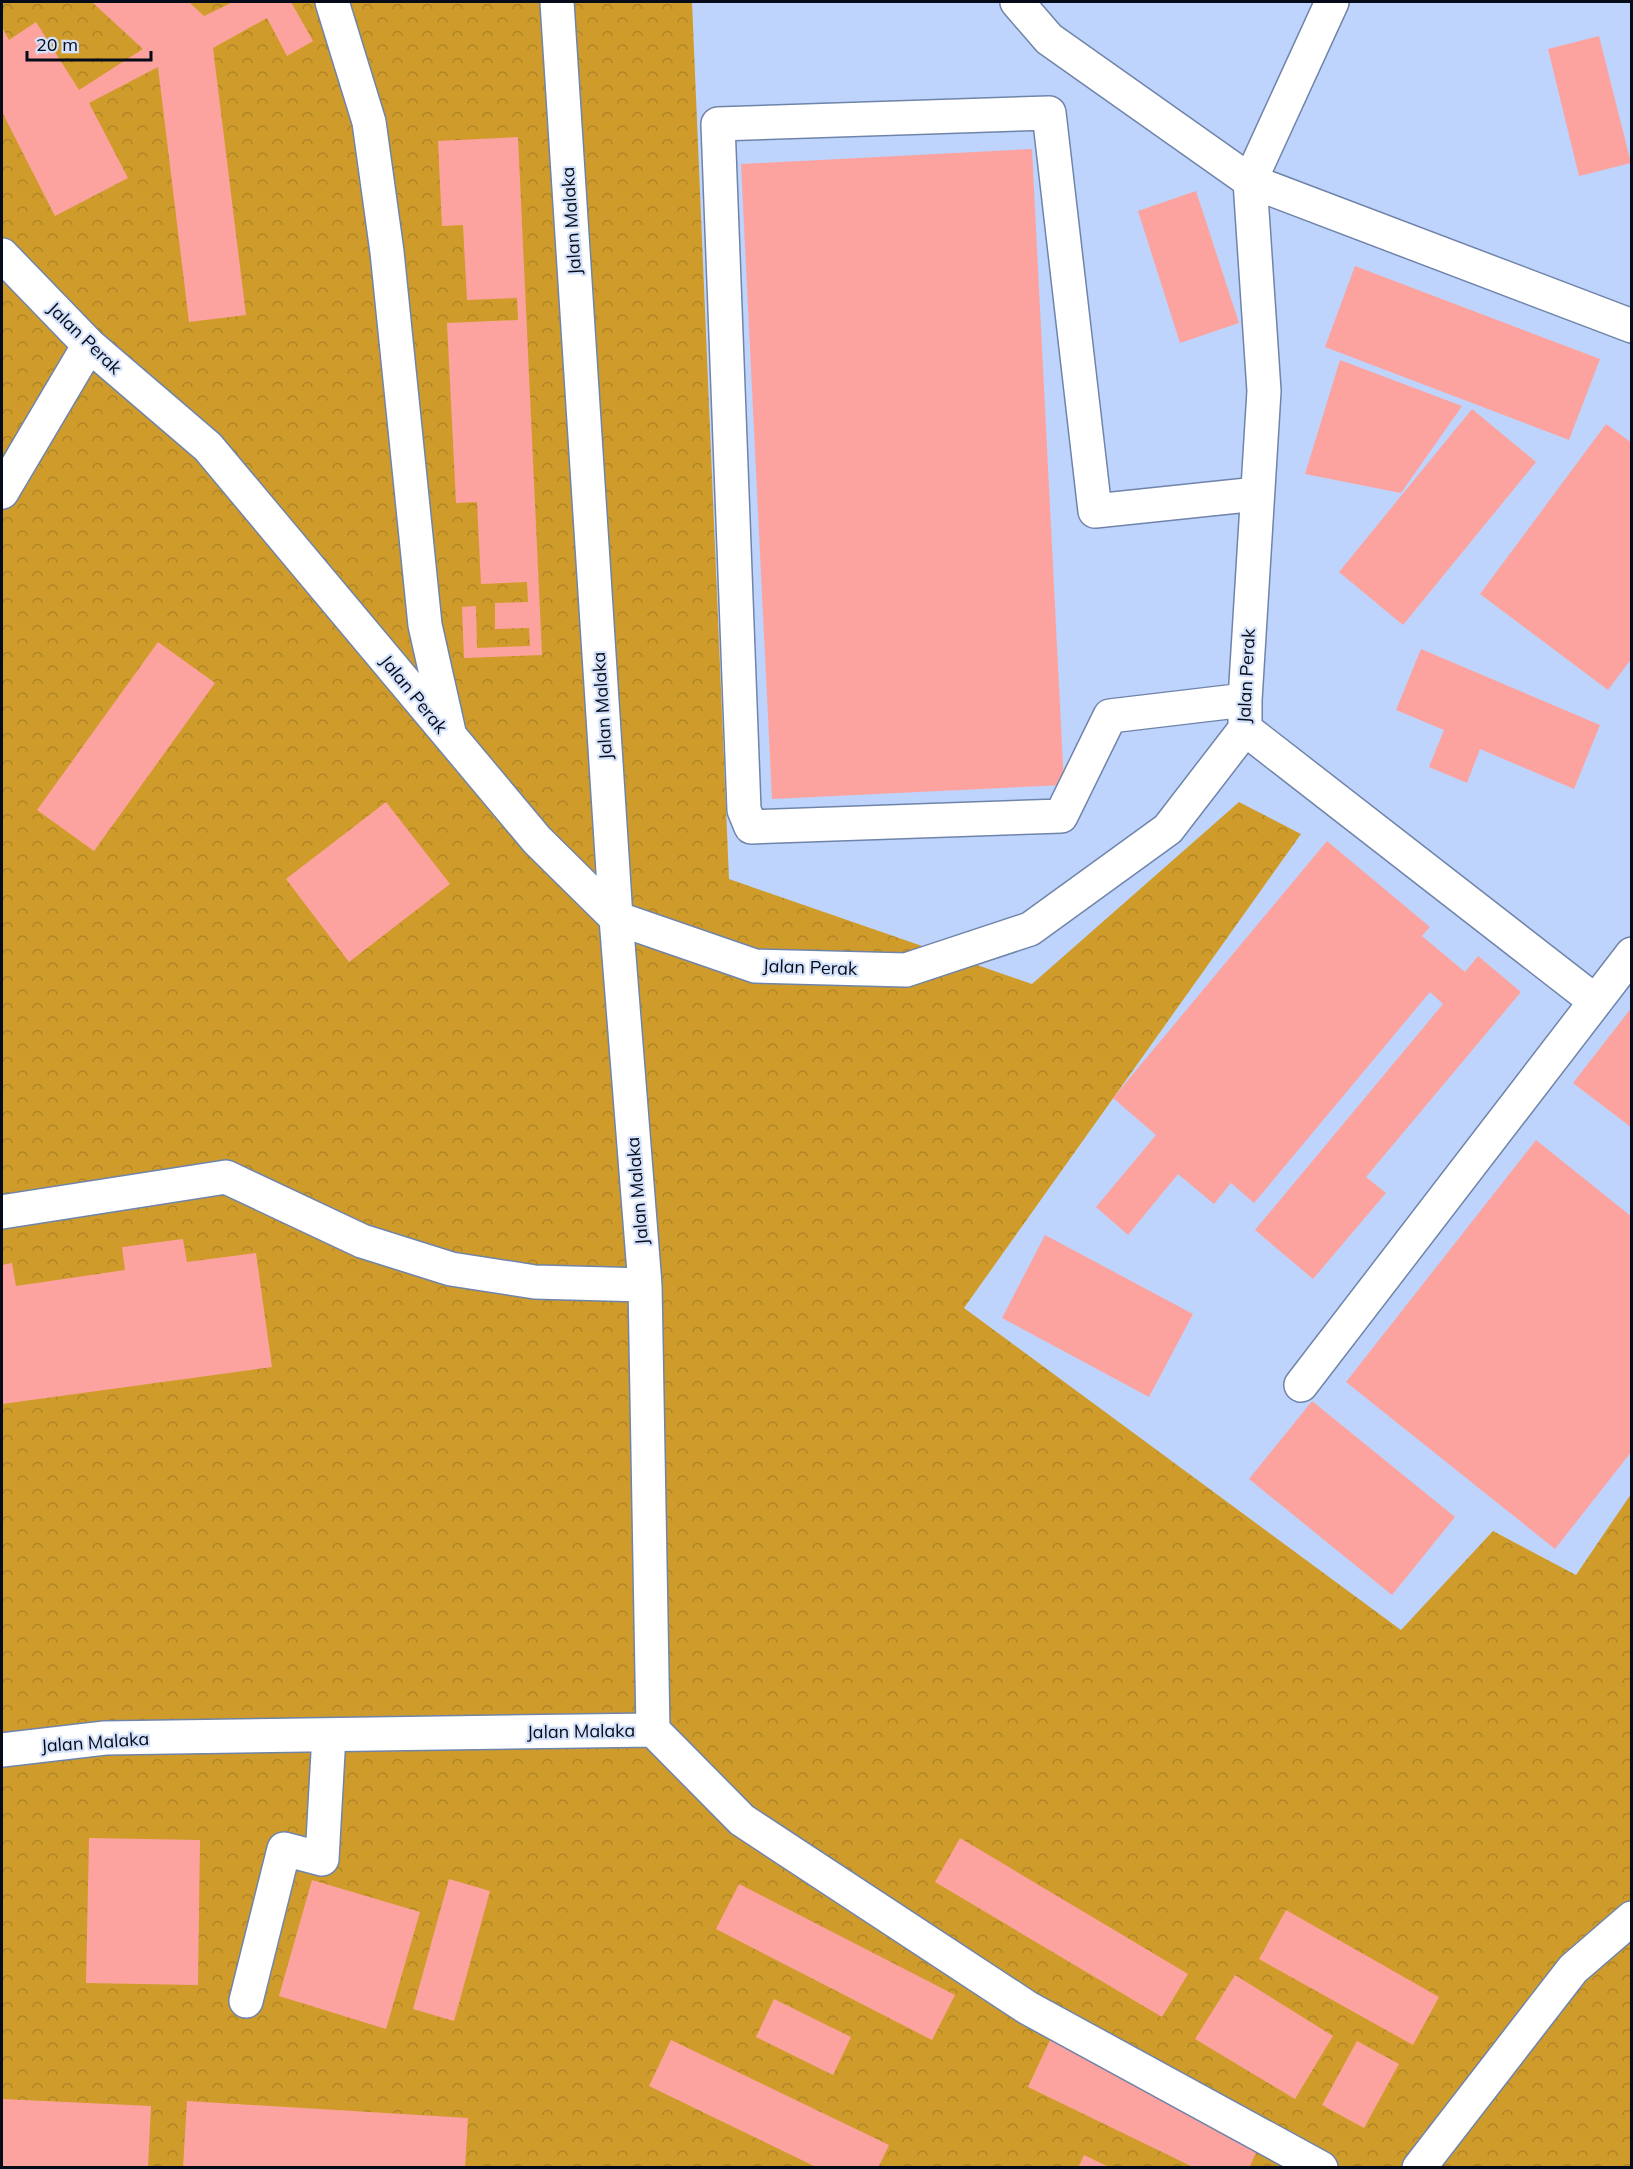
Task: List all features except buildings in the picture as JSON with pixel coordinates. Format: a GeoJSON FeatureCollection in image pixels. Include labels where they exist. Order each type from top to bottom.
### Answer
{"type":"FeatureCollection","features":[{"type":"Feature","properties":{"kind":"street"},"geometry":{"type":"LineString","coordinates":[[332,2],[369,122],[387,252],[425,625],[450,738]]}},
{"type":"Feature","properties":{"kind":"street","name":"Jalan Malaka"},"geometry":{"type":"LineString","coordinates":[[2,1750],[105,1738],[653,1730],[645,1285],[616,918],[557,2]]}},
{"type":"Feature","properties":{"kind":"street"},"geometry":{"type":"LineString","coordinates":[[1017,2],[1049,39],[1250,181],[1632,326]]}},
{"type":"Feature","properties":{"kind":"street"},"geometry":{"type":"LineString","coordinates":[[1250,181],[1332,2]]}},
{"type":"Feature","properties":{"kind":"street"},"geometry":{"type":"LineString","coordinates":[[1257,494],[1095,511],[1049,113],[718,124],[744,810],[751,827],[1061,816],[1110,716],[1245,715],[1595,1001]]}},
{"type":"Feature","properties":{"kind":"street","name":"Jalan Perak"},"geometry":{"type":"LineString","coordinates":[[2,255],[89,345],[208,447],[537,840],[616,918],[755,966],[906,970],[1030,929],[1168,829],[1245,715],[1264,391],[1250,181]]}},
{"type":"Feature","properties":{"kind":"street"},"geometry":{"type":"LineString","coordinates":[[2,492],[89,345]]}},
{"type":"Feature","properties":{"kind":"street"},"geometry":{"type":"LineString","coordinates":[[1300,1385],[1632,954]]}},
{"type":"Feature","properties":{"kind":"street"},"geometry":{"type":"LineString","coordinates":[[2,1212],[226,1177],[362,1241],[451,1269],[535,1282],[645,1285]]}},
{"type":"Feature","properties":{"kind":"street"},"geometry":{"type":"LineString","coordinates":[[653,1730],[742,1820],[1018,2002],[1321,2168]]}},
{"type":"Feature","properties":{"kind":"street"},"geometry":{"type":"LineString","coordinates":[[246,2001],[284,1849],[322,1859],[329,1735]]}},
{"type":"Feature","properties":{"kind":"street"},"geometry":{"type":"LineString","coordinates":[[1419,2168],[1573,1969],[1632,1918]]}},
{"type":"Feature","properties":{"kind":"green space"},"geometry":{"type":"Polygon","coordinates":[[[2,2],[692,2],[729,879],[1032,984],[1239,802],[1301,834],[964,1308],[1401,1630],[1493,1531],[1576,1575],[1631,1494],[1631,2167],[2,2168],[2,2]]]}}]}
